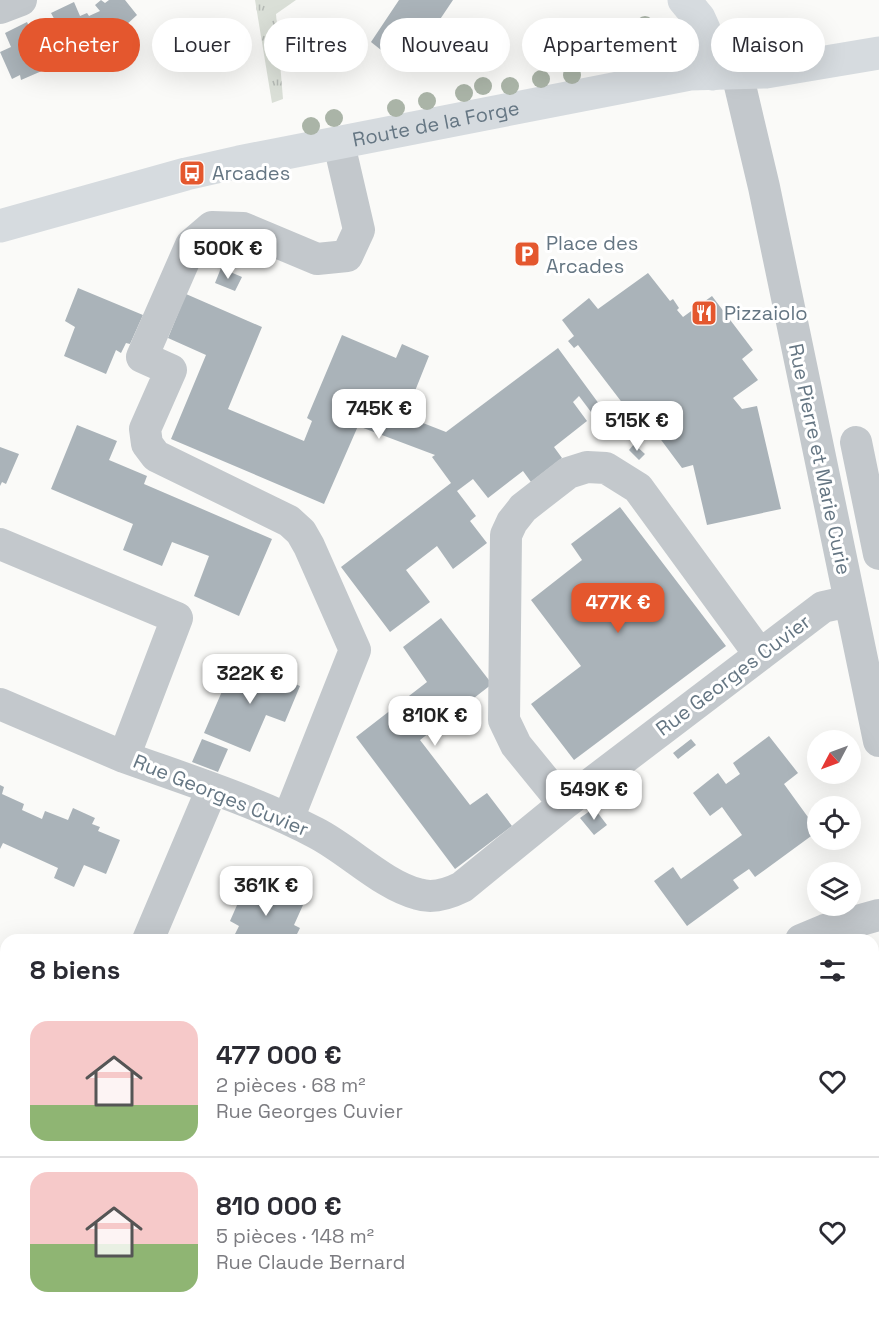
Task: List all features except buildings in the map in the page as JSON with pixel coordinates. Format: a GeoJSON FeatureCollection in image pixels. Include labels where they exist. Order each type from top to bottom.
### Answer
{"type":"FeatureCollection","features":[{"type":"Feature","properties":{"kind":"main road"},"geometry":{"type":"LineString","coordinates":[[684,0],[699,18],[724,73]]}},
{"type":"Feature","properties":{"kind":"main road","name":"Route de la Forge"},"geometry":{"type":"LineString","coordinates":[[0,226],[186,174],[239,162],[690,74],[766,72],[879,53]]}},
{"type":"Feature","properties":{"kind":"street","name":"Rue Pierre et Marie Curie"},"geometry":{"type":"LineString","coordinates":[[724,73],[764,187],[850,601],[871,655],[879,741]]}},
{"type":"Feature","properties":{"kind":"street"},"geometry":{"type":"LineString","coordinates":[[288,819],[355,650],[301,532],[289,521],[156,456],[147,444],[146,429],[171,370],[142,357],[191,245],[212,227],[243,228],[317,259],[347,256],[359,230],[339,144]]}},
{"type":"Feature","properties":{"kind":"street"},"geometry":{"type":"LineString","coordinates":[[813,422],[867,447],[879,554]]}},
{"type":"Feature","properties":{"kind":"street"},"geometry":{"type":"LineString","coordinates":[[564,804],[516,745],[504,720],[505,593],[506,535],[512,522],[523,508],[568,473],[588,467],[606,468],[638,488],[760,655]]}},
{"type":"Feature","properties":{"kind":"street","name":"Rue Georges Cuvier"},"geometry":{"type":"LineString","coordinates":[[0,544],[177,618],[124,757]]}},
{"type":"Feature","properties":{"kind":"street","name":"Rue Georges Cuvier"},"geometry":{"type":"LineString","coordinates":[[0,704],[124,757],[288,819],[319,834],[403,890],[419,895],[434,896],[449,894],[462,887],[564,804],[823,608],[850,601]]}},
{"type":"Feature","properties":{"kind":"street"},"geometry":{"type":"LineString","coordinates":[[151,934],[212,789]]}},
{"type":"Feature","properties":{"kind":"street"},"geometry":{"type":"LineString","coordinates":[[815,934],[879,915]]}},
{"type":"Feature","properties":{"kind":"green space"},"geometry":{"type":"Polygon","coordinates":[[[255,0],[296,0],[276,14],[276,18],[264,18],[264,55],[255,0]]]}},
{"type":"Feature","properties":{"kind":"green space"},"geometry":{"type":"Polygon","coordinates":[[[267,72],[281,72],[283,99],[272,103],[267,72]]]}},
{"type":"Feature","properties":{"kind":"place","name":"Arcades"},"geometry":{"type":"Point","coordinates":[192,173]}},
{"type":"Feature","properties":{"kind":"place","name":"Place des Arcades"},"geometry":{"type":"Point","coordinates":[527,254]}},
{"type":"Feature","properties":{"kind":"place","name":"Pizzaiolo"},"geometry":{"type":"Point","coordinates":[704,313]}}]}
